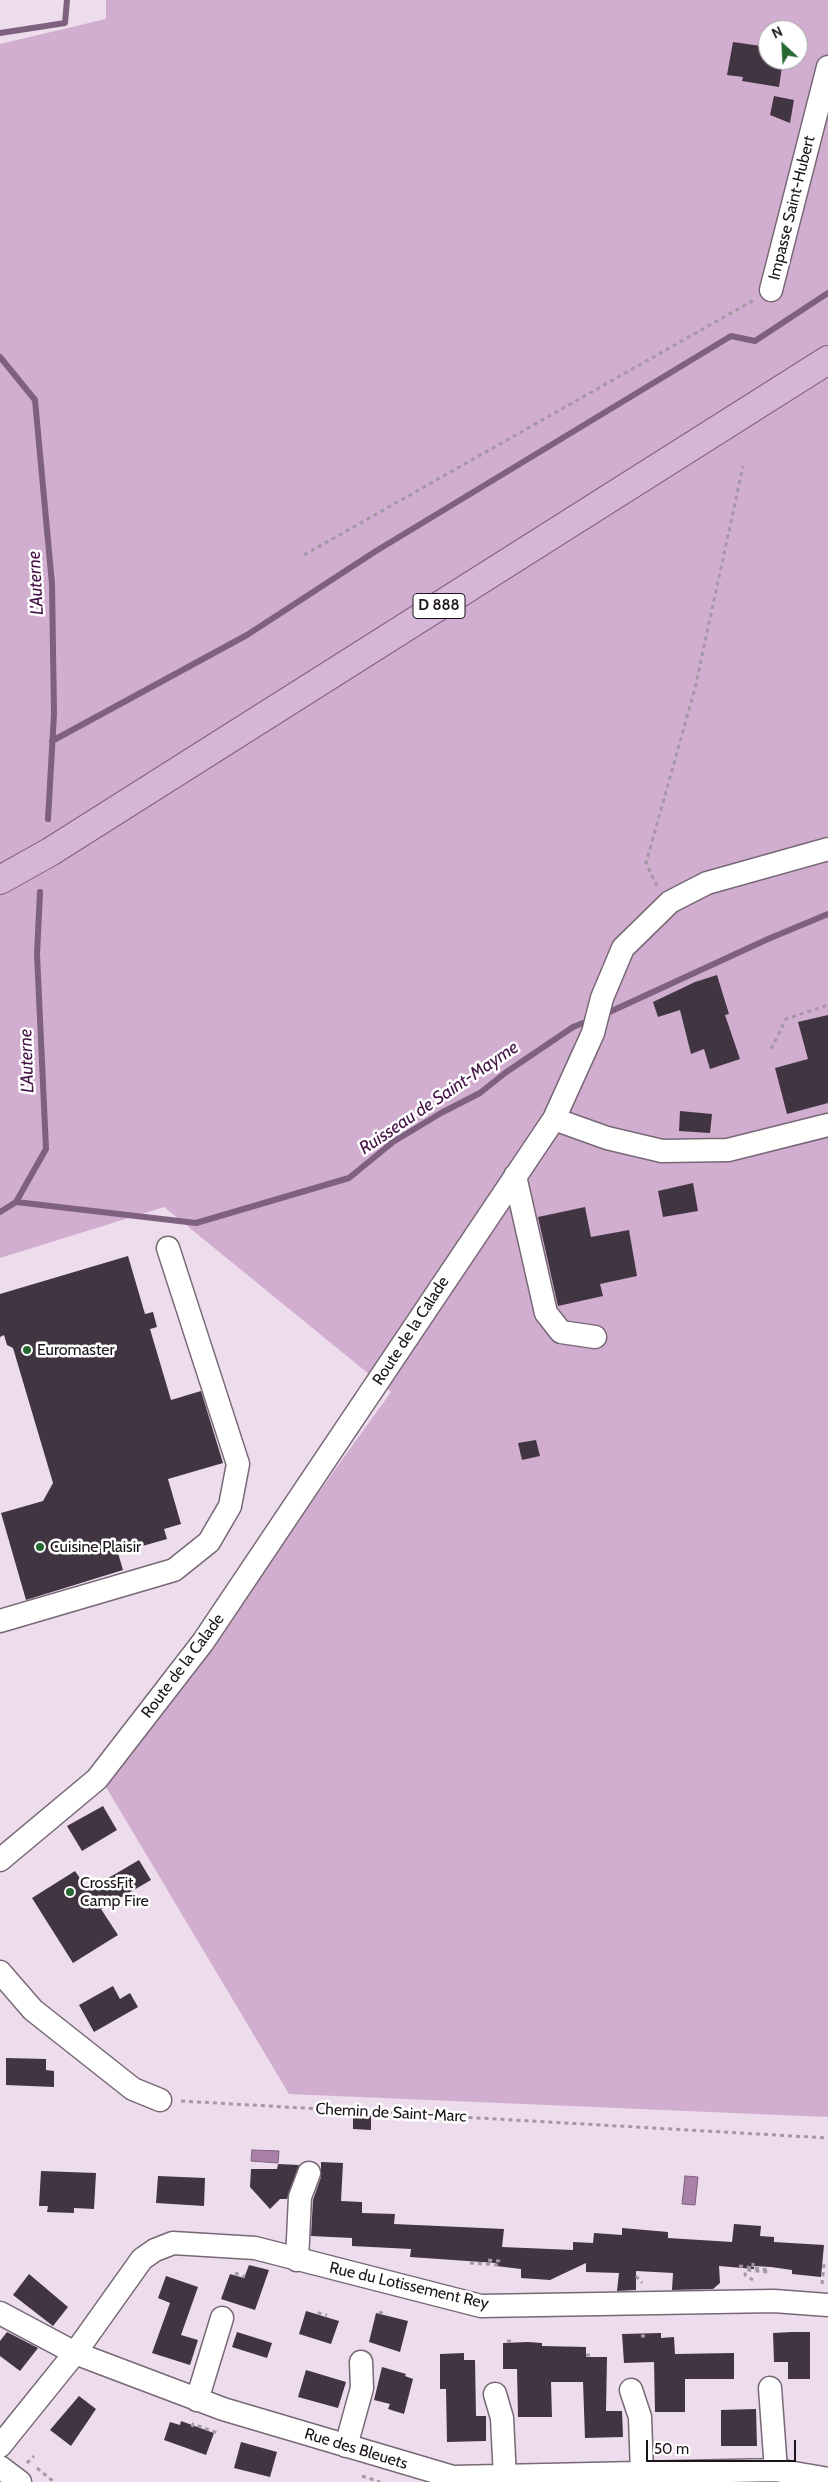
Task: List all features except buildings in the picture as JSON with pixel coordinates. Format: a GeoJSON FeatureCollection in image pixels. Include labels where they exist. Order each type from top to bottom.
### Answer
{"type":"FeatureCollection","features":[{"type":"Feature","properties":{"kind":"main road","name":"D 888"},"geometry":{"type":"LineString","coordinates":[[0,880],[50,852],[828,360]]}},
{"type":"Feature","properties":{"kind":"main road","name":"D 888"},"geometry":{"type":"LineString","coordinates":[[0,888],[50,852]]}},
{"type":"Feature","properties":{"kind":"street","name":"Impasse Saint-Hubert"},"geometry":{"type":"LineString","coordinates":[[772,290],[828,67]]}},
{"type":"Feature","properties":{"kind":"street","name":"Route de la Calade"},"geometry":{"type":"LineString","coordinates":[[0,1860],[97,1779],[202,1642],[554,1120],[593,1032],[602,998],[624,948],[670,902],[707,883],[828,848]]}},
{"type":"Feature","properties":{"kind":"street"},"geometry":{"type":"LineString","coordinates":[[554,1120],[607,1138],[662,1151],[728,1150],[828,1125]]}},
{"type":"Feature","properties":{"kind":"street"},"geometry":{"type":"LineString","coordinates":[[515,1176],[546,1313],[560,1332],[595,1337]]}},
{"type":"Feature","properties":{"kind":"street"},"geometry":{"type":"LineString","coordinates":[[0,1621],[174,1570],[210,1542],[230,1506],[238,1464],[168,1248]]}},
{"type":"Feature","properties":{"kind":"street"},"geometry":{"type":"LineString","coordinates":[[0,1972],[33,2010],[133,2089],[160,2100]]}},
{"type":"Feature","properties":{"kind":"street"},"geometry":{"type":"LineString","coordinates":[[297,2260],[300,2197],[309,2173]]}},
{"type":"Feature","properties":{"kind":"street","name":"Rue du Lotissement Rey"},"geometry":{"type":"LineString","coordinates":[[75,2353],[142,2259],[155,2250],[173,2243],[255,2248],[297,2260],[397,2276],[481,2306],[774,2301],[828,2305]]}},
{"type":"Feature","properties":{"kind":"street","name":"Rue des Bleuets"},"geometry":{"type":"LineString","coordinates":[[0,2313],[75,2353],[197,2400],[453,2480],[776,2470],[828,2479]]}},
{"type":"Feature","properties":{"kind":"street"},"geometry":{"type":"LineString","coordinates":[[197,2400],[222,2318]]}},
{"type":"Feature","properties":{"kind":"street"},"geometry":{"type":"LineString","coordinates":[[0,2446],[75,2353]]}},
{"type":"Feature","properties":{"kind":"street"},"geometry":{"type":"LineString","coordinates":[[346,2446],[362,2388],[361,2362]]}},
{"type":"Feature","properties":{"kind":"street"},"geometry":{"type":"LineString","coordinates":[[770,2388],[776,2470]]}},
{"type":"Feature","properties":{"kind":"street"},"geometry":{"type":"LineString","coordinates":[[631,2390],[640,2418],[642,2473]]}},
{"type":"Feature","properties":{"kind":"street"},"geometry":{"type":"LineString","coordinates":[[495,2394],[502,2418],[505,2478]]}},
{"type":"Feature","properties":{"kind":"street"},"geometry":{"type":"LineString","coordinates":[[0,2467],[20,2482]]}},
{"type":"Feature","properties":{"kind":"path"},"geometry":{"type":"LineString","coordinates":[[304,555],[772,290]]}},
{"type":"Feature","properties":{"kind":"path"},"geometry":{"type":"LineString","coordinates":[[670,902],[654,881],[646,864],[695,688],[743,466]]}},
{"type":"Feature","properties":{"kind":"path"},"geometry":{"type":"LineString","coordinates":[[771,1049],[786,1019],[828,1006]]}},
{"type":"Feature","properties":{"kind":"path","name":"Chemin de Saint-Marc"},"geometry":{"type":"LineString","coordinates":[[160,2100],[828,2138]]}},
{"type":"Feature","properties":{"kind":"path"},"geometry":{"type":"LineString","coordinates":[[470,2263],[487,2262]]}},
{"type":"Feature","properties":{"kind":"path"},"geometry":{"type":"LineString","coordinates":[[753,2262],[753,2267]]}},
{"type":"Feature","properties":{"kind":"path"},"geometry":{"type":"LineString","coordinates":[[822,2279],[824,2264]]}},
{"type":"Feature","properties":{"kind":"path"},"geometry":{"type":"LineString","coordinates":[[739,2266],[765,2268],[768,2272],[746,2270],[745,2275],[748,2277]]}},
{"type":"Feature","properties":{"kind":"path"},"geometry":{"type":"LineString","coordinates":[[235,2273],[244,2277]]}},
{"type":"Feature","properties":{"kind":"path"},"geometry":{"type":"LineString","coordinates":[[636,2276],[642,2281]]}},
{"type":"Feature","properties":{"kind":"path"},"geometry":{"type":"LineString","coordinates":[[318,2314],[319,2312],[327,2315]]}},
{"type":"Feature","properties":{"kind":"path"},"geometry":{"type":"LineString","coordinates":[[379,2312],[387,2315]]}},
{"type":"Feature","properties":{"kind":"path"},"geometry":{"type":"LineString","coordinates":[[641,2336],[647,2336]]}},
{"type":"Feature","properties":{"kind":"path"},"geometry":{"type":"LineString","coordinates":[[507,2341],[514,2341]]}},
{"type":"Feature","properties":{"kind":"path"},"geometry":{"type":"LineString","coordinates":[[586,2355],[592,2355]]}},
{"type":"Feature","properties":{"kind":"path"},"geometry":{"type":"LineString","coordinates":[[192,2427],[193,2424],[211,2431]]}},
{"type":"Feature","properties":{"kind":"path"},"geometry":{"type":"LineString","coordinates":[[362,2476],[380,2482]]}},
{"type":"Feature","properties":{"kind":"shaded area"},"geometry":{"type":"Polygon","coordinates":[[[106,0],[828,0],[828,2117],[289,2094],[106,1787],[391,1392],[164,1207],[0,1258],[0,44],[106,19],[106,0]]]}},
{"type":"Feature","properties":{"kind":"shaded area"},"geometry":{"type":"Polygon","coordinates":[[[252,2150],[279,2151],[278,2163],[251,2161],[252,2150]]]}},
{"type":"Feature","properties":{"kind":"shaded area"},"geometry":{"type":"Polygon","coordinates":[[[685,2176],[698,2177],[695,2205],[682,2204],[685,2176]]]}},
{"type":"Feature","properties":{"kind":"waterway","name":"L'Auterne"},"geometry":{"type":"LineString","coordinates":[[0,33],[65,23],[67,0]]}},
{"type":"Feature","properties":{"kind":"waterway"},"geometry":{"type":"LineString","coordinates":[[52,741],[247,635],[376,551],[731,336],[755,341],[828,293]]}},
{"type":"Feature","properties":{"kind":"waterway","name":"L'Auterne"},"geometry":{"type":"LineString","coordinates":[[0,357],[35,400],[52,584],[54,714],[48,819]]}},
{"type":"Feature","properties":{"kind":"waterway","name":"L'Auterne"},"geometry":{"type":"LineString","coordinates":[[0,1212],[16,1202],[46,1149],[37,954],[40,892]]}},
{"type":"Feature","properties":{"kind":"waterway","name":"Ruisseau de Saint-Mayme"},"geometry":{"type":"LineString","coordinates":[[603,1015],[768,939],[828,914]]}},
{"type":"Feature","properties":{"kind":"waterway","name":"Ruisseau de Saint-Mayme"},"geometry":{"type":"LineString","coordinates":[[16,1202],[196,1223],[349,1178],[393,1142],[441,1113],[480,1093],[505,1073],[573,1027],[591,1020]]}},
{"type":"Feature","properties":{"kind":"place","name":"Euromaster"},"geometry":{"type":"Point","coordinates":[27,1350]}},
{"type":"Feature","properties":{"kind":"place","name":"Cuisine Plaisir"},"geometry":{"type":"Point","coordinates":[40,1547]}},
{"type":"Feature","properties":{"kind":"place","name":"CrossFit Camp Fire"},"geometry":{"type":"Point","coordinates":[70,1892]}}]}
